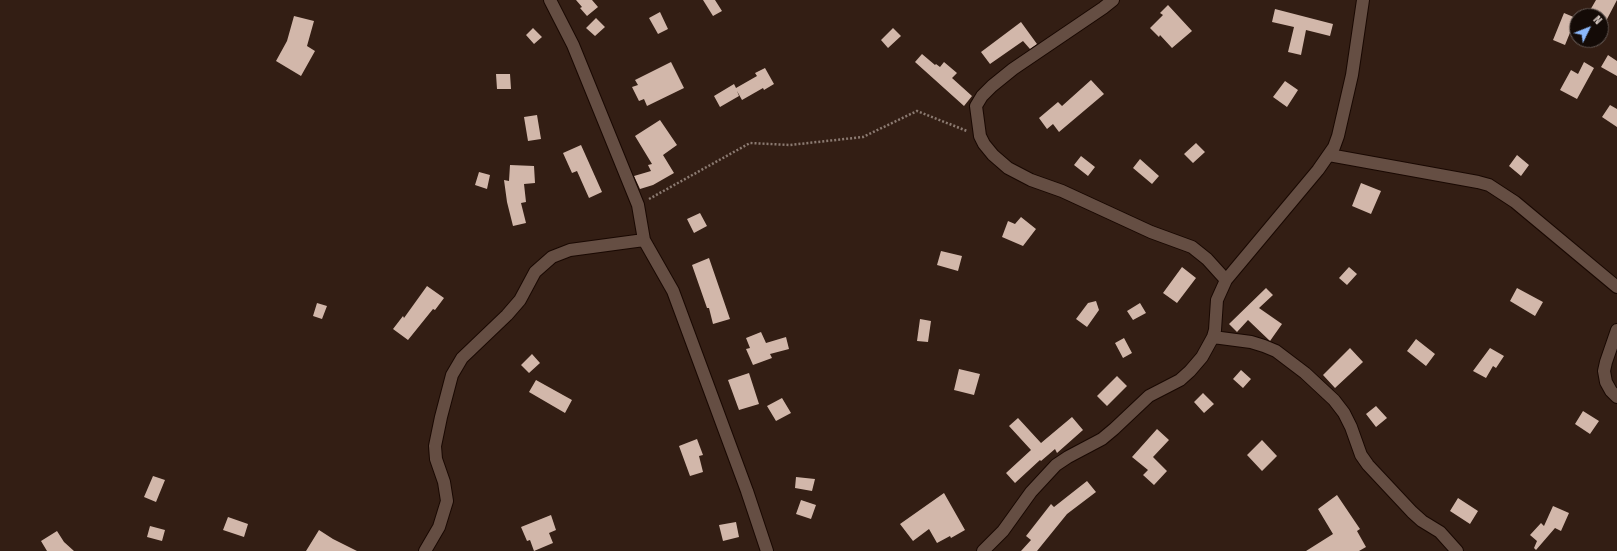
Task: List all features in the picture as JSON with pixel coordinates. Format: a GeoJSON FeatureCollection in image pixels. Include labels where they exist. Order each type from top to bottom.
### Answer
{"type":"FeatureCollection","features":[{"type":"Feature","properties":{"kind":"street"},"geometry":{"type":"LineString","coordinates":[[550,0],[574,45],[638,205],[644,240],[673,291],[747,491],[767,551]]}},
{"type":"Feature","properties":{"kind":"street"},"geometry":{"type":"LineString","coordinates":[[1113,0],[992,86],[982,96],[976,106],[980,136],[993,156],[1008,168],[1031,180],[1062,191],[1151,232],[1192,247],[1207,259],[1226,280]]}},
{"type":"Feature","properties":{"kind":"street"},"geometry":{"type":"LineString","coordinates":[[983,551],[1003,531],[1031,492],[1048,473],[1068,457],[1108,434],[1149,396],[1180,380],[1202,357],[1213,337],[1215,330],[1217,300],[1226,280],[1281,216],[1329,155],[1338,136],[1352,75],[1363,0]]}},
{"type":"Feature","properties":{"kind":"street"},"geometry":{"type":"LineString","coordinates":[[1329,155],[1489,185],[1515,202],[1617,287]]}},
{"type":"Feature","properties":{"kind":"street"},"geometry":{"type":"LineString","coordinates":[[425,551],[439,527],[447,501],[444,482],[436,459],[435,446],[440,417],[452,375],[462,358],[516,305],[534,272],[552,257],[570,250],[644,240]]}},
{"type":"Feature","properties":{"kind":"street"},"geometry":{"type":"LineString","coordinates":[[1617,330],[1604,371],[1606,382],[1610,391],[1617,396]]}},
{"type":"Feature","properties":{"kind":"street"},"geometry":{"type":"LineString","coordinates":[[1213,337],[1264,346],[1276,351],[1305,373],[1334,400],[1344,413],[1351,427],[1361,455],[1368,465],[1412,512],[1422,521],[1440,532],[1457,551]]}},
{"type":"Feature","properties":{"kind":"path"},"geometry":{"type":"LineString","coordinates":[[638,205],[750,143],[790,145],[863,137],[916,111],[980,136]]}},
{"type":"Feature","properties":{"kind":"building"},"geometry":{"type":"Polygon","coordinates":[[[576,0],[592,0],[598,7],[587,16],[580,8],[582,7],[576,0]]]}},
{"type":"Feature","properties":{"kind":"building"},"geometry":{"type":"Polygon","coordinates":[[[703,0],[715,0],[722,11],[713,16],[703,0]]]}},
{"type":"Feature","properties":{"kind":"building"},"geometry":{"type":"Polygon","coordinates":[[[1596,0],[1617,0],[1609,15],[1609,8],[1591,8],[1596,0]]]}},
{"type":"Feature","properties":{"kind":"building"},"geometry":{"type":"Polygon","coordinates":[[[1168,5],[1192,31],[1172,48],[1160,35],[1159,37],[1150,28],[1163,15],[1160,13],[1168,5]]]}},
{"type":"Feature","properties":{"kind":"building"},"geometry":{"type":"Polygon","coordinates":[[[1275,9],[1333,24],[1330,36],[1306,30],[1301,55],[1288,52],[1294,27],[1272,22],[1275,9]]]}},
{"type":"Feature","properties":{"kind":"building"},"geometry":{"type":"Polygon","coordinates":[[[660,12],[668,29],[658,34],[649,18],[660,12]]]}},
{"type":"Feature","properties":{"kind":"building"},"geometry":{"type":"Polygon","coordinates":[[[1564,13],[1569,15],[1569,35],[1565,45],[1553,40],[1564,13]]]}},
{"type":"Feature","properties":{"kind":"building"},"geometry":{"type":"Polygon","coordinates":[[[294,16],[314,21],[307,46],[315,51],[301,76],[276,61],[287,41],[294,16]]]}},
{"type":"Feature","properties":{"kind":"building"},"geometry":{"type":"Polygon","coordinates":[[[596,18],[605,27],[595,36],[586,28],[596,18]]]}},
{"type":"Feature","properties":{"kind":"building"},"geometry":{"type":"Polygon","coordinates":[[[1021,22],[1037,44],[1030,49],[1023,41],[990,64],[981,52],[1021,22]]]}},
{"type":"Feature","properties":{"kind":"building"},"geometry":{"type":"Polygon","coordinates":[[[533,28],[542,37],[534,44],[526,35],[533,28]]]}},
{"type":"Feature","properties":{"kind":"building"},"geometry":{"type":"Polygon","coordinates":[[[893,28],[901,36],[888,48],[881,40],[893,28]]]}},
{"type":"Feature","properties":{"kind":"building"},"geometry":{"type":"Polygon","coordinates":[[[922,54],[935,65],[936,64],[940,67],[944,62],[957,73],[952,78],[972,96],[964,106],[915,62],[922,54]]]}},
{"type":"Feature","properties":{"kind":"building"},"geometry":{"type":"Polygon","coordinates":[[[1608,55],[1617,61],[1617,76],[1601,67],[1608,55]]]}},
{"type":"Feature","properties":{"kind":"building"},"geometry":{"type":"Polygon","coordinates":[[[671,62],[684,88],[647,106],[644,99],[639,101],[632,87],[638,85],[635,80],[671,62]]]}},
{"type":"Feature","properties":{"kind":"building"},"geometry":{"type":"Polygon","coordinates":[[[1584,62],[1594,68],[1577,99],[1560,90],[1571,70],[1578,74],[1584,62]]]}},
{"type":"Feature","properties":{"kind":"building"},"geometry":{"type":"Polygon","coordinates":[[[765,68],[774,84],[764,90],[763,88],[742,100],[737,91],[739,96],[720,107],[714,96],[734,84],[736,88],[757,76],[755,73],[765,68]]]}},
{"type":"Feature","properties":{"kind":"building"},"geometry":{"type":"Polygon","coordinates":[[[496,74],[510,74],[511,89],[497,89],[496,74]]]}},
{"type":"Feature","properties":{"kind":"building"},"geometry":{"type":"Polygon","coordinates":[[[1091,80],[1104,94],[1059,132],[1053,124],[1047,129],[1039,118],[1058,102],[1062,106],[1091,80]]]}},
{"type":"Feature","properties":{"kind":"building"},"geometry":{"type":"Polygon","coordinates":[[[1285,81],[1298,90],[1287,107],[1273,97],[1285,81]]]}},
{"type":"Feature","properties":{"kind":"building"},"geometry":{"type":"Polygon","coordinates":[[[1610,105],[1617,109],[1617,127],[1602,117],[1610,105]]]}},
{"type":"Feature","properties":{"kind":"building"},"geometry":{"type":"Polygon","coordinates":[[[537,115],[541,139],[528,141],[524,117],[537,115]]]}},
{"type":"Feature","properties":{"kind":"building"},"geometry":{"type":"Polygon","coordinates":[[[660,120],[677,145],[663,155],[674,173],[653,185],[640,189],[634,176],[651,171],[648,165],[652,164],[635,136],[660,120]]]}},
{"type":"Feature","properties":{"kind":"building"},"geometry":{"type":"Polygon","coordinates":[[[1196,143],[1205,152],[1193,163],[1184,154],[1196,143]]]}},
{"type":"Feature","properties":{"kind":"building"},"geometry":{"type":"Polygon","coordinates":[[[581,145],[602,192],[589,198],[577,171],[572,173],[563,153],[581,145]]]}},
{"type":"Feature","properties":{"kind":"building"},"geometry":{"type":"Polygon","coordinates":[[[1517,155],[1529,165],[1521,176],[1509,166],[1517,155]]]}},
{"type":"Feature","properties":{"kind":"building"},"geometry":{"type":"Polygon","coordinates":[[[1081,156],[1095,167],[1088,176],[1074,165],[1081,156]]]}},
{"type":"Feature","properties":{"kind":"building"},"geometry":{"type":"Polygon","coordinates":[[[1140,159],[1159,176],[1152,184],[1133,168],[1140,159]]]}},
{"type":"Feature","properties":{"kind":"building"},"geometry":{"type":"Polygon","coordinates":[[[510,165],[534,166],[535,183],[524,184],[526,202],[521,203],[526,223],[513,226],[507,202],[504,180],[509,181],[510,165]]]}},
{"type":"Feature","properties":{"kind":"building"},"geometry":{"type":"Polygon","coordinates":[[[479,172],[490,175],[487,189],[475,185],[479,172]]]}},
{"type":"Feature","properties":{"kind":"building"},"geometry":{"type":"Polygon","coordinates":[[[1361,183],[1381,191],[1371,214],[1352,206],[1361,183]]]}},
{"type":"Feature","properties":{"kind":"building"},"geometry":{"type":"Polygon","coordinates":[[[700,213],[707,226],[694,233],[687,219],[700,213]]]}},
{"type":"Feature","properties":{"kind":"building"},"geometry":{"type":"Polygon","coordinates":[[[1021,217],[1036,229],[1023,246],[1002,237],[1008,221],[1015,224],[1021,217]]]}},
{"type":"Feature","properties":{"kind":"building"},"geometry":{"type":"Polygon","coordinates":[[[941,251],[962,256],[958,271],[937,265],[941,251]]]}},
{"type":"Feature","properties":{"kind":"building"},"geometry":{"type":"Polygon","coordinates":[[[709,258],[730,319],[713,324],[709,308],[707,308],[692,265],[709,258]]]}},
{"type":"Feature","properties":{"kind":"building"},"geometry":{"type":"Polygon","coordinates":[[[1182,267],[1196,278],[1177,303],[1163,293],[1182,267]]]}},
{"type":"Feature","properties":{"kind":"building"},"geometry":{"type":"Polygon","coordinates":[[[1349,267],[1357,274],[1347,285],[1339,278],[1349,267]]]}},
{"type":"Feature","properties":{"kind":"building"},"geometry":{"type":"Polygon","coordinates":[[[427,286],[444,298],[408,340],[393,329],[403,316],[404,318],[427,286]]]}},
{"type":"Feature","properties":{"kind":"building"},"geometry":{"type":"Polygon","coordinates":[[[1266,288],[1273,295],[1259,308],[1282,324],[1270,341],[1248,320],[1237,332],[1229,324],[1266,288]]]}},
{"type":"Feature","properties":{"kind":"building"},"geometry":{"type":"Polygon","coordinates":[[[1517,288],[1543,302],[1535,316],[1510,301],[1517,288]]]}},
{"type":"Feature","properties":{"kind":"building"},"geometry":{"type":"Polygon","coordinates":[[[1096,301],[1099,310],[1087,327],[1076,319],[1088,303],[1096,301]]]}},
{"type":"Feature","properties":{"kind":"building"},"geometry":{"type":"Polygon","coordinates":[[[317,303],[327,306],[322,319],[313,316],[317,303]]]}},
{"type":"Feature","properties":{"kind":"building"},"geometry":{"type":"Polygon","coordinates":[[[1140,303],[1146,313],[1133,320],[1127,311],[1140,303]]]}},
{"type":"Feature","properties":{"kind":"building"},"geometry":{"type":"Polygon","coordinates":[[[920,319],[931,321],[928,342],[917,341],[920,319]]]}},
{"type":"Feature","properties":{"kind":"building"},"geometry":{"type":"Polygon","coordinates":[[[761,332],[766,343],[786,337],[789,349],[770,354],[772,358],[753,365],[746,349],[750,348],[746,338],[761,332]]]}},
{"type":"Feature","properties":{"kind":"building"},"geometry":{"type":"Polygon","coordinates":[[[1124,338],[1132,353],[1123,358],[1115,343],[1124,338]]]}},
{"type":"Feature","properties":{"kind":"building"},"geometry":{"type":"Polygon","coordinates":[[[1416,339],[1435,354],[1426,366],[1407,351],[1416,339]]]}},
{"type":"Feature","properties":{"kind":"building"},"geometry":{"type":"Polygon","coordinates":[[[1350,348],[1363,362],[1335,388],[1323,375],[1350,348]]]}},
{"type":"Feature","properties":{"kind":"building"},"geometry":{"type":"Polygon","coordinates":[[[1490,348],[1504,356],[1496,368],[1493,366],[1486,378],[1473,371],[1490,348]]]}},
{"type":"Feature","properties":{"kind":"building"},"geometry":{"type":"Polygon","coordinates":[[[532,354],[540,363],[529,373],[521,365],[532,354]]]}},
{"type":"Feature","properties":{"kind":"building"},"geometry":{"type":"Polygon","coordinates":[[[959,369],[980,374],[974,395],[954,390],[959,369]]]}},
{"type":"Feature","properties":{"kind":"building"},"geometry":{"type":"Polygon","coordinates":[[[1241,370],[1251,379],[1243,388],[1233,379],[1241,370]]]}},
{"type":"Feature","properties":{"kind":"building"},"geometry":{"type":"Polygon","coordinates":[[[749,373],[759,404],[739,410],[728,380],[749,373]]]}},
{"type":"Feature","properties":{"kind":"building"},"geometry":{"type":"Polygon","coordinates":[[[1117,376],[1127,386],[1107,406],[1097,396],[1117,376]]]}},
{"type":"Feature","properties":{"kind":"building"},"geometry":{"type":"Polygon","coordinates":[[[536,380],[572,400],[565,413],[529,392],[536,380]]]}},
{"type":"Feature","properties":{"kind":"building"},"geometry":{"type":"Polygon","coordinates":[[[1203,393],[1214,404],[1204,413],[1194,402],[1203,393]]]}},
{"type":"Feature","properties":{"kind":"building"},"geometry":{"type":"Polygon","coordinates":[[[782,398],[791,413],[776,421],[767,406],[782,398]]]}},
{"type":"Feature","properties":{"kind":"building"},"geometry":{"type":"Polygon","coordinates":[[[1376,406],[1387,418],[1376,427],[1366,414],[1376,406]]]}},
{"type":"Feature","properties":{"kind":"building"},"geometry":{"type":"Polygon","coordinates":[[[1583,411],[1599,421],[1590,434],[1575,424],[1583,411]]]}},
{"type":"Feature","properties":{"kind":"building"},"geometry":{"type":"Polygon","coordinates":[[[1072,417],[1083,430],[1057,453],[1055,449],[1041,461],[1040,460],[1015,483],[1006,473],[1031,450],[1009,426],[1018,418],[1041,443],[1072,417]]]}},
{"type":"Feature","properties":{"kind":"building"},"geometry":{"type":"Polygon","coordinates":[[[1157,429],[1169,440],[1153,457],[1167,471],[1154,485],[1143,475],[1148,470],[1132,457],[1157,429]]]}},
{"type":"Feature","properties":{"kind":"building"},"geometry":{"type":"Polygon","coordinates":[[[697,439],[703,455],[699,456],[703,472],[690,476],[679,446],[697,439]]]}},
{"type":"Feature","properties":{"kind":"building"},"geometry":{"type":"Polygon","coordinates":[[[1262,440],[1277,456],[1262,471],[1247,455],[1262,440]]]}},
{"type":"Feature","properties":{"kind":"building"},"geometry":{"type":"Polygon","coordinates":[[[153,476],[165,480],[156,502],[144,497],[153,476]]]}},
{"type":"Feature","properties":{"kind":"building"},"geometry":{"type":"Polygon","coordinates":[[[796,477],[815,479],[812,491],[795,488],[796,477]]]}},
{"type":"Feature","properties":{"kind":"building"},"geometry":{"type":"Polygon","coordinates":[[[1087,481],[1096,492],[1067,514],[1037,551],[1021,551],[1031,540],[1026,536],[1051,504],[1054,507],[1087,481]]]}},
{"type":"Feature","properties":{"kind":"building"},"geometry":{"type":"Polygon","coordinates":[[[944,493],[965,530],[951,538],[950,536],[937,543],[929,529],[913,541],[900,524],[944,493]]]}},
{"type":"Feature","properties":{"kind":"building"},"geometry":{"type":"Polygon","coordinates":[[[1337,495],[1360,529],[1357,531],[1366,547],[1359,551],[1306,551],[1333,534],[1318,509],[1337,495]]]}},
{"type":"Feature","properties":{"kind":"building"},"geometry":{"type":"Polygon","coordinates":[[[1458,498],[1478,511],[1470,524],[1450,511],[1458,498]]]}},
{"type":"Feature","properties":{"kind":"building"},"geometry":{"type":"Polygon","coordinates":[[[801,500],[816,505],[811,519],[796,514],[801,500]]]}},
{"type":"Feature","properties":{"kind":"building"},"geometry":{"type":"Polygon","coordinates":[[[1553,506],[1569,513],[1561,531],[1555,528],[1536,550],[1534,548],[1537,541],[1530,535],[1541,523],[1544,526],[1553,506]]]}},
{"type":"Feature","properties":{"kind":"building"},"geometry":{"type":"Polygon","coordinates":[[[551,515],[556,530],[549,533],[553,543],[534,551],[530,540],[527,541],[521,527],[551,515]]]}},
{"type":"Feature","properties":{"kind":"building"},"geometry":{"type":"Polygon","coordinates":[[[228,517],[248,524],[244,537],[223,530],[228,517]]]}},
{"type":"Feature","properties":{"kind":"building"},"geometry":{"type":"Polygon","coordinates":[[[736,522],[739,537],[723,541],[719,525],[736,522]]]}},
{"type":"Feature","properties":{"kind":"building"},"geometry":{"type":"Polygon","coordinates":[[[150,526],[165,530],[162,541],[147,537],[150,526]]]}},
{"type":"Feature","properties":{"kind":"building"},"geometry":{"type":"Polygon","coordinates":[[[319,530],[333,539],[357,551],[306,551],[319,530]]]}},
{"type":"Feature","properties":{"kind":"building"},"geometry":{"type":"Polygon","coordinates":[[[57,531],[64,542],[74,551],[47,551],[41,541],[57,531]]]}}]}
